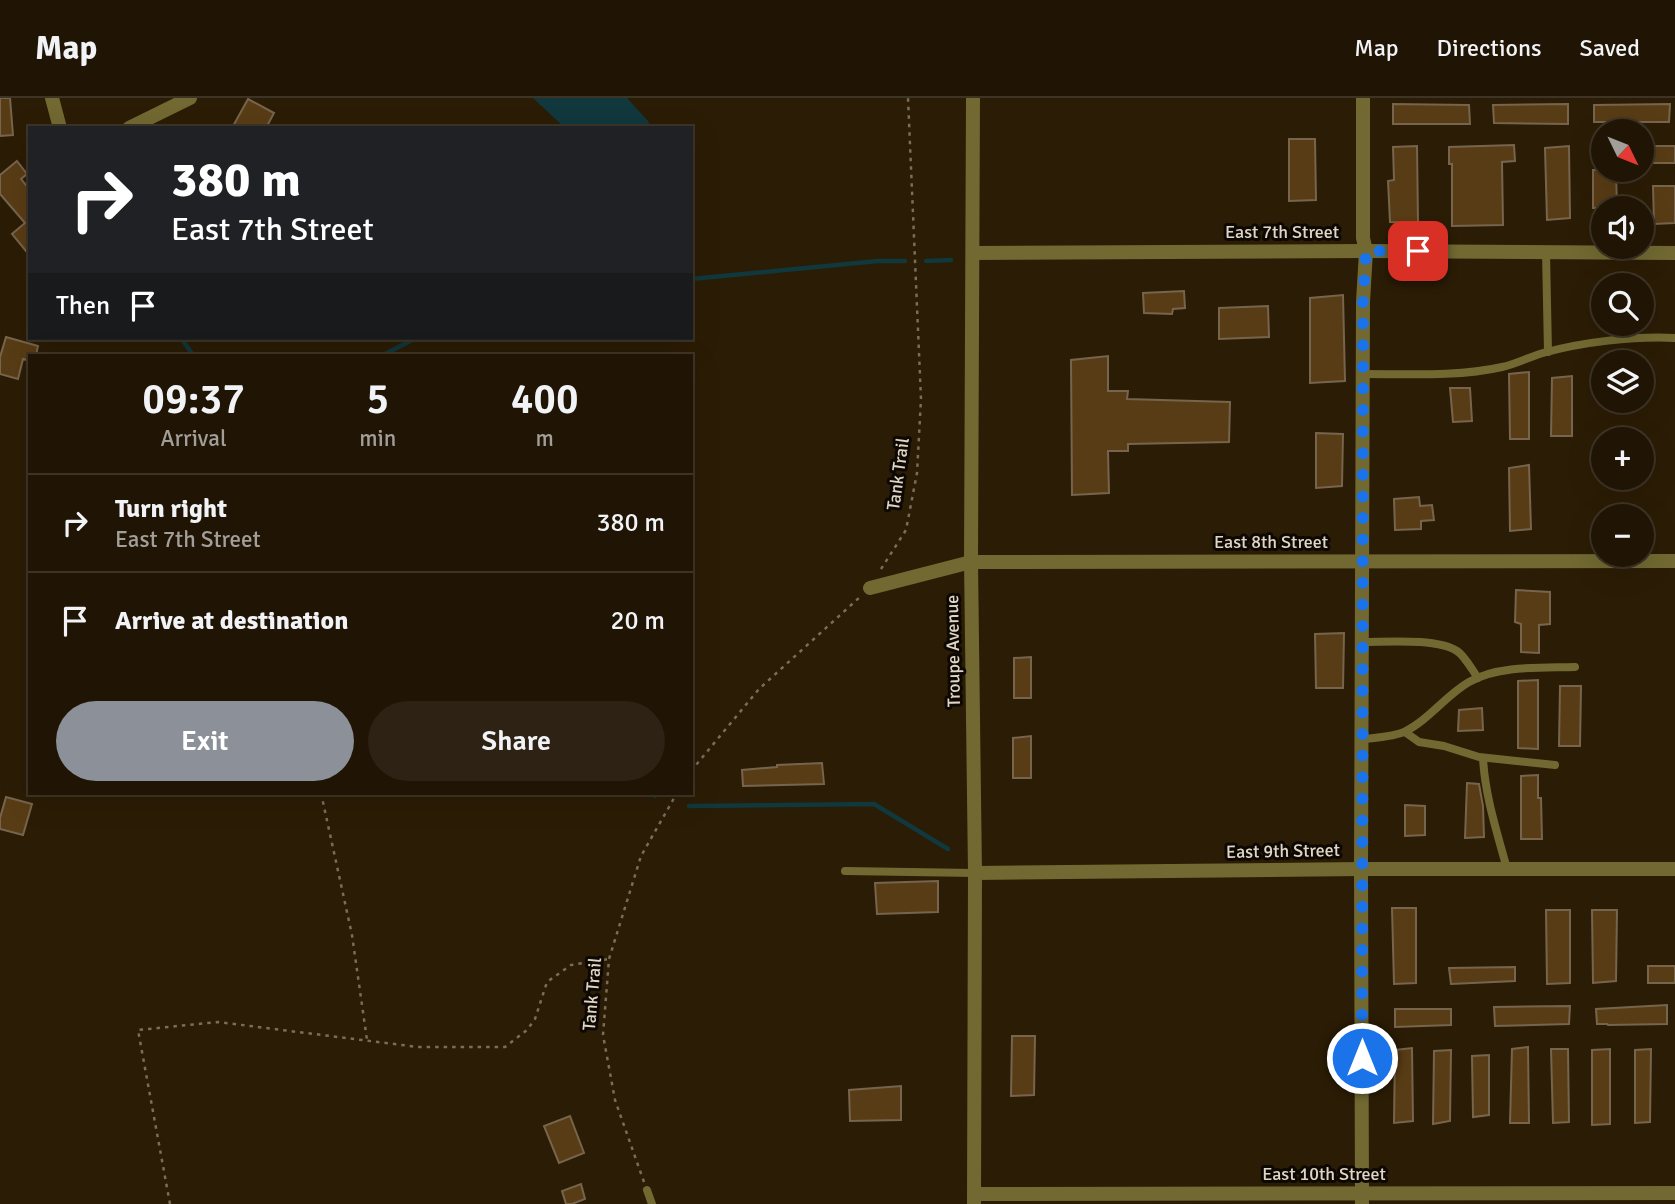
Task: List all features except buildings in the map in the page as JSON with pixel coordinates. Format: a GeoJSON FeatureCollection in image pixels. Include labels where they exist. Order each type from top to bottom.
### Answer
{"type":"FeatureCollection","features":[{"type":"Feature","properties":{"kind":"street"},"geometry":{"type":"LineString","coordinates":[[52,98],[59,126]]}},
{"type":"Feature","properties":{"kind":"street"},"geometry":{"type":"LineString","coordinates":[[133,126],[190,98]]}},
{"type":"Feature","properties":{"kind":"street","name":"Troupe Avenue"},"geometry":{"type":"LineString","coordinates":[[973,98],[971,562],[975,873],[974,1199]]}},
{"type":"Feature","properties":{"kind":"street"},"geometry":{"type":"LineString","coordinates":[[1362,1199],[1363,302],[1366,251],[1363,238],[1363,98]]}},
{"type":"Feature","properties":{"kind":"street","name":"East 7th Street"},"geometry":{"type":"LineString","coordinates":[[974,253],[1675,253]]}},
{"type":"Feature","properties":{"kind":"street","name":"East 8th Street"},"geometry":{"type":"LineString","coordinates":[[870,588],[971,562],[1675,561]]}},
{"type":"Feature","properties":{"kind":"street","name":"East 9th Street"},"geometry":{"type":"LineString","coordinates":[[975,873],[1675,869]]}},
{"type":"Feature","properties":{"kind":"street","name":"East 10th Street"},"geometry":{"type":"LineString","coordinates":[[974,1199],[1362,1199],[1675,1193]]}},
{"type":"Feature","properties":{"kind":"lane"},"geometry":{"type":"LineString","coordinates":[[1546,252],[1548,352]]}},
{"type":"Feature","properties":{"kind":"lane"},"geometry":{"type":"LineString","coordinates":[[1363,374],[1454,373],[1502,367],[1548,352],[1594,342],[1675,338]]}},
{"type":"Feature","properties":{"kind":"lane"},"geometry":{"type":"LineString","coordinates":[[1363,642],[1439,645],[1459,652],[1478,678]]}},
{"type":"Feature","properties":{"kind":"lane"},"geometry":{"type":"LineString","coordinates":[[1362,739],[1405,732],[1469,682],[1493,671],[1575,667]]}},
{"type":"Feature","properties":{"kind":"lane"},"geometry":{"type":"LineString","coordinates":[[1405,732],[1419,742],[1444,746],[1483,758],[1555,765]]}},
{"type":"Feature","properties":{"kind":"lane"},"geometry":{"type":"LineString","coordinates":[[1483,758],[1484,778],[1507,869]]}},
{"type":"Feature","properties":{"kind":"lane"},"geometry":{"type":"LineString","coordinates":[[845,871],[975,873]]}},
{"type":"Feature","properties":{"kind":"lane"},"geometry":{"type":"LineString","coordinates":[[647,1190],[652,1204]]}},
{"type":"Feature","properties":{"kind":"path","name":"Tank Trail"},"geometry":{"type":"LineString","coordinates":[[693,769],[759,689],[870,588],[905,530],[917,473],[922,399],[908,98]]}},
{"type":"Feature","properties":{"kind":"path"},"geometry":{"type":"LineString","coordinates":[[321,795],[352,935],[367,1040]]}},
{"type":"Feature","properties":{"kind":"path","name":"Tank Trail"},"geometry":{"type":"LineString","coordinates":[[647,1190],[615,1100],[603,1035],[609,959],[640,856],[676,795]]}},
{"type":"Feature","properties":{"kind":"path"},"geometry":{"type":"LineString","coordinates":[[170,1204],[138,1030],[218,1022],[418,1047],[505,1046],[527,1030],[535,1019],[547,982],[571,965],[609,959]]}},
{"type":"Feature","properties":{"kind":"water"},"geometry":{"type":"Polygon","coordinates":[[[533,98],[627,98],[650,126],[563,126],[533,98]]]}},
{"type":"Feature","properties":{"kind":"waterway"},"geometry":{"type":"LineString","coordinates":[[926,261],[951,260]]}},
{"type":"Feature","properties":{"kind":"waterway"},"geometry":{"type":"LineString","coordinates":[[693,279],[878,261],[905,261]]}},
{"type":"Feature","properties":{"kind":"waterway"},"geometry":{"type":"LineString","coordinates":[[182,340],[192,354]]}},
{"type":"Feature","properties":{"kind":"waterway"},"geometry":{"type":"LineString","coordinates":[[385,354],[412,340]]}},
{"type":"Feature","properties":{"kind":"waterway"},"geometry":{"type":"LineString","coordinates":[[689,806],[874,804],[948,849]]}},
{"type":"Feature","properties":{"kind":"route"},"geometry":{"type":"LineString","coordinates":[[1362,1058],[1363,302],[1366,251],[1418,251]]}}]}
